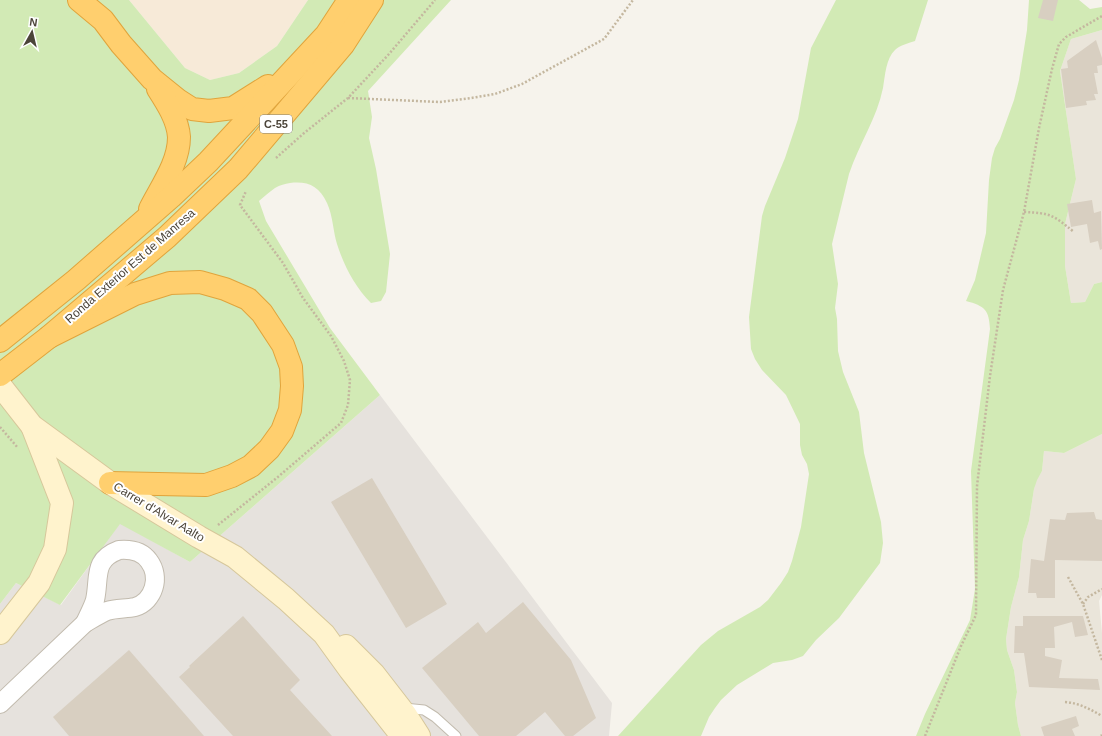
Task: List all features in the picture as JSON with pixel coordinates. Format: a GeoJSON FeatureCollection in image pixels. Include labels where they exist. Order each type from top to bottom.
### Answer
{"type":"FeatureCollection","features":[{"type":"Feature","properties":{"kind":"highway"},"geometry":{"type":"LineString","coordinates":[[79,0],[103,20]]}},
{"type":"Feature","properties":{"kind":"highway"},"geometry":{"type":"LineString","coordinates":[[90,0],[121,44],[152,79],[192,109],[209,111],[233,108],[293,71]]}},
{"type":"Feature","properties":{"kind":"highway","name":"Ronda Exterior Est de Manresa"},"geometry":{"type":"LineString","coordinates":[[142,223],[208,162],[293,71],[326,34],[349,0]]}},
{"type":"Feature","properties":{"kind":"highway","name":"Ronda Exterior Est de Manresa"},"geometry":{"type":"LineString","coordinates":[[0,375],[49,337],[167,237],[238,169],[343,45],[372,0]]}},
{"type":"Feature","properties":{"kind":"highway"},"geometry":{"type":"LineString","coordinates":[[142,223],[176,159],[179,137],[169,108],[152,79]]}},
{"type":"Feature","properties":{"kind":"highway","name":"C-55"},"geometry":{"type":"LineString","coordinates":[[0,341],[76,280],[142,223]]}},
{"type":"Feature","properties":{"kind":"highway"},"geometry":{"type":"LineString","coordinates":[[49,337],[135,294],[170,283],[200,282],[225,289],[248,299],[262,313],[283,345],[291,367],[292,386],[290,410],[282,431],[269,449],[251,466],[232,476],[206,485],[183,486],[110,483]]}},
{"type":"Feature","properties":{"kind":"street","name":"Carrer d'Alvar Aalto"},"geometry":{"type":"LineString","coordinates":[[0,386],[32,426],[110,483],[235,557],[286,599],[324,634]]}},
{"type":"Feature","properties":{"kind":"street"},"geometry":{"type":"LineString","coordinates":[[0,633],[39,583],[55,550],[62,503],[32,426]]}},
{"type":"Feature","properties":{"kind":"street"},"geometry":{"type":"LineString","coordinates":[[0,704],[85,623],[107,611],[138,606],[149,598],[153,590],[155,576],[153,567],[145,556],[133,550],[123,550],[115,552],[104,560],[98,572],[95,600],[85,623]]}},
{"type":"Feature","properties":{"kind":"street"},"geometry":{"type":"LineString","coordinates":[[324,634],[402,736]]}},
{"type":"Feature","properties":{"kind":"street"},"geometry":{"type":"LineString","coordinates":[[324,634],[349,647],[374,674],[400,707],[419,736]]}},
{"type":"Feature","properties":{"kind":"lane"},"geometry":{"type":"LineString","coordinates":[[363,685],[376,695],[400,707],[424,710],[435,717],[456,736]]}},
{"type":"Feature","properties":{"kind":"path"},"geometry":{"type":"LineString","coordinates":[[272,162],[303,134],[348,98],[436,0]]}},
{"type":"Feature","properties":{"kind":"path"},"geometry":{"type":"LineString","coordinates":[[348,98],[440,102],[495,94],[522,84],[604,38],[633,0]]}},
{"type":"Feature","properties":{"kind":"path"},"geometry":{"type":"LineString","coordinates":[[925,736],[961,646],[976,615],[978,486],[990,376],[1003,290],[1024,212],[1039,128],[1059,44],[1066,37],[1102,16]]}},
{"type":"Feature","properties":{"kind":"path"},"geometry":{"type":"LineString","coordinates":[[199,537],[219,524],[279,476],[341,423],[348,405],[350,380],[344,361],[331,336],[303,298],[283,263],[240,205],[246,191]]}},
{"type":"Feature","properties":{"kind":"path"},"geometry":{"type":"LineString","coordinates":[[1024,212],[1045,213],[1057,218],[1074,232]]}},
{"type":"Feature","properties":{"kind":"path"},"geometry":{"type":"LineString","coordinates":[[0,427],[21,453]]}},
{"type":"Feature","properties":{"kind":"path"},"geometry":{"type":"LineString","coordinates":[[1068,577],[1083,604],[1102,660]]}},
{"type":"Feature","properties":{"kind":"path"},"geometry":{"type":"LineString","coordinates":[[1083,604],[1088,597],[1102,589]]}},
{"type":"Feature","properties":{"kind":"path"},"geometry":{"type":"LineString","coordinates":[[1065,702],[1074,703],[1090,709],[1102,716]]}},
{"type":"Feature","properties":{"kind":"shaded area"},"geometry":{"type":"Polygon","coordinates":[[[129,0],[308,0],[277,46],[239,73],[210,80],[185,68],[129,0]]]}},
{"type":"Feature","properties":{"kind":"shaded area"},"geometry":{"type":"Polygon","coordinates":[[[1102,30],[1102,282],[1094,284],[1085,302],[1071,303],[1065,266],[1065,224],[1076,179],[1060,71],[1071,39],[1102,30]]]}},
{"type":"Feature","properties":{"kind":"shaded area"},"geometry":{"type":"Polygon","coordinates":[[[380,395],[612,703],[609,736],[0,736],[0,604],[16,583],[61,605],[120,523],[190,562],[380,395]]]}},
{"type":"Feature","properties":{"kind":"shaded area"},"geometry":{"type":"Polygon","coordinates":[[[1102,434],[1102,595],[1099,601],[1102,633],[1102,736],[1021,736],[1015,703],[1017,692],[1014,670],[1007,650],[1006,639],[1011,607],[1019,577],[1023,540],[1029,521],[1036,480],[1042,471],[1044,451],[1064,453],[1102,434]]]}},
{"type":"Feature","properties":{"kind":"green space"},"geometry":{"type":"Polygon","coordinates":[[[0,0],[129,0],[185,68],[210,80],[239,73],[277,46],[308,0],[451,0],[368,91],[372,117],[369,138],[376,169],[390,254],[386,292],[381,301],[371,303],[365,297],[351,276],[337,244],[329,208],[324,197],[317,189],[308,184],[288,183],[275,188],[259,201],[266,221],[330,328],[380,395],[190,562],[120,524],[60,605],[16,583],[0,604],[0,0]]]}},
{"type":"Feature","properties":{"kind":"green space"},"geometry":{"type":"Polygon","coordinates":[[[836,0],[928,0],[915,41],[897,48],[892,53],[886,68],[883,88],[877,110],[849,174],[832,244],[838,284],[835,308],[837,319],[838,351],[843,372],[859,412],[864,453],[881,522],[883,543],[880,563],[839,618],[816,640],[803,656],[792,660],[773,663],[737,685],[715,708],[709,717],[701,736],[618,736],[701,645],[718,631],[760,607],[768,600],[788,572],[792,561],[801,527],[809,474],[800,445],[800,424],[786,395],[762,370],[751,349],[749,317],[762,216],[785,158],[798,119],[811,48],[836,0]]]}},
{"type":"Feature","properties":{"kind":"green space"},"geometry":{"type":"Polygon","coordinates":[[[1029,0],[1079,0],[1090,9],[1102,7],[1102,30],[1071,39],[1060,71],[1076,179],[1065,224],[1065,266],[1071,303],[1085,302],[1094,284],[1102,282],[1102,434],[1064,453],[1044,451],[1042,471],[1034,489],[1029,521],[1023,540],[1019,577],[1011,607],[1006,639],[1007,650],[1014,670],[1017,692],[1015,703],[1021,736],[916,736],[970,620],[975,589],[971,471],[990,329],[985,310],[978,305],[966,301],[975,280],[986,233],[989,180],[992,158],[1014,100],[1019,80],[1027,30],[1029,0]]]}},
{"type":"Feature","properties":{"kind":"building"},"geometry":{"type":"Polygon","coordinates":[[[1043,0],[1058,0],[1053,21],[1038,18],[1043,0]]]}},
{"type":"Feature","properties":{"kind":"building"},"geometry":{"type":"Polygon","coordinates":[[[1096,40],[1102,58],[1102,65],[1097,66],[1098,73],[1094,73],[1098,94],[1094,94],[1096,100],[1086,101],[1087,105],[1066,108],[1061,69],[1068,68],[1067,61],[1096,40]]]}},
{"type":"Feature","properties":{"kind":"building"},"geometry":{"type":"Polygon","coordinates":[[[1092,200],[1094,213],[1101,211],[1102,249],[1100,250],[1098,241],[1090,243],[1087,224],[1071,227],[1067,204],[1092,200]]]}},
{"type":"Feature","properties":{"kind":"building"},"geometry":{"type":"Polygon","coordinates":[[[372,478],[447,604],[406,628],[331,502],[372,478]]]}},
{"type":"Feature","properties":{"kind":"building"},"geometry":{"type":"Polygon","coordinates":[[[1094,512],[1096,519],[1102,520],[1102,561],[1055,560],[1055,598],[1037,598],[1036,593],[1028,593],[1031,559],[1044,561],[1050,519],[1065,520],[1067,513],[1094,512]]]}},
{"type":"Feature","properties":{"kind":"building"},"geometry":{"type":"Polygon","coordinates":[[[523,602],[571,660],[596,718],[573,736],[565,736],[545,712],[516,736],[479,736],[422,668],[478,622],[486,633],[523,602]]]}},
{"type":"Feature","properties":{"kind":"building"},"geometry":{"type":"Polygon","coordinates":[[[243,616],[300,680],[290,690],[332,736],[233,736],[179,677],[243,616]]]}},
{"type":"Feature","properties":{"kind":"building"},"geometry":{"type":"Polygon","coordinates":[[[1023,616],[1083,616],[1088,635],[1075,637],[1072,622],[1054,627],[1055,648],[1045,648],[1045,656],[1062,660],[1059,678],[1098,679],[1100,690],[1029,687],[1024,653],[1014,653],[1015,626],[1023,626],[1023,616]]]}},
{"type":"Feature","properties":{"kind":"building"},"geometry":{"type":"Polygon","coordinates":[[[129,650],[204,736],[69,736],[53,717],[129,650]]]}},
{"type":"Feature","properties":{"kind":"building"},"geometry":{"type":"Polygon","coordinates":[[[1076,716],[1079,726],[1072,729],[1075,736],[1044,736],[1041,727],[1076,716]]]}}]}
